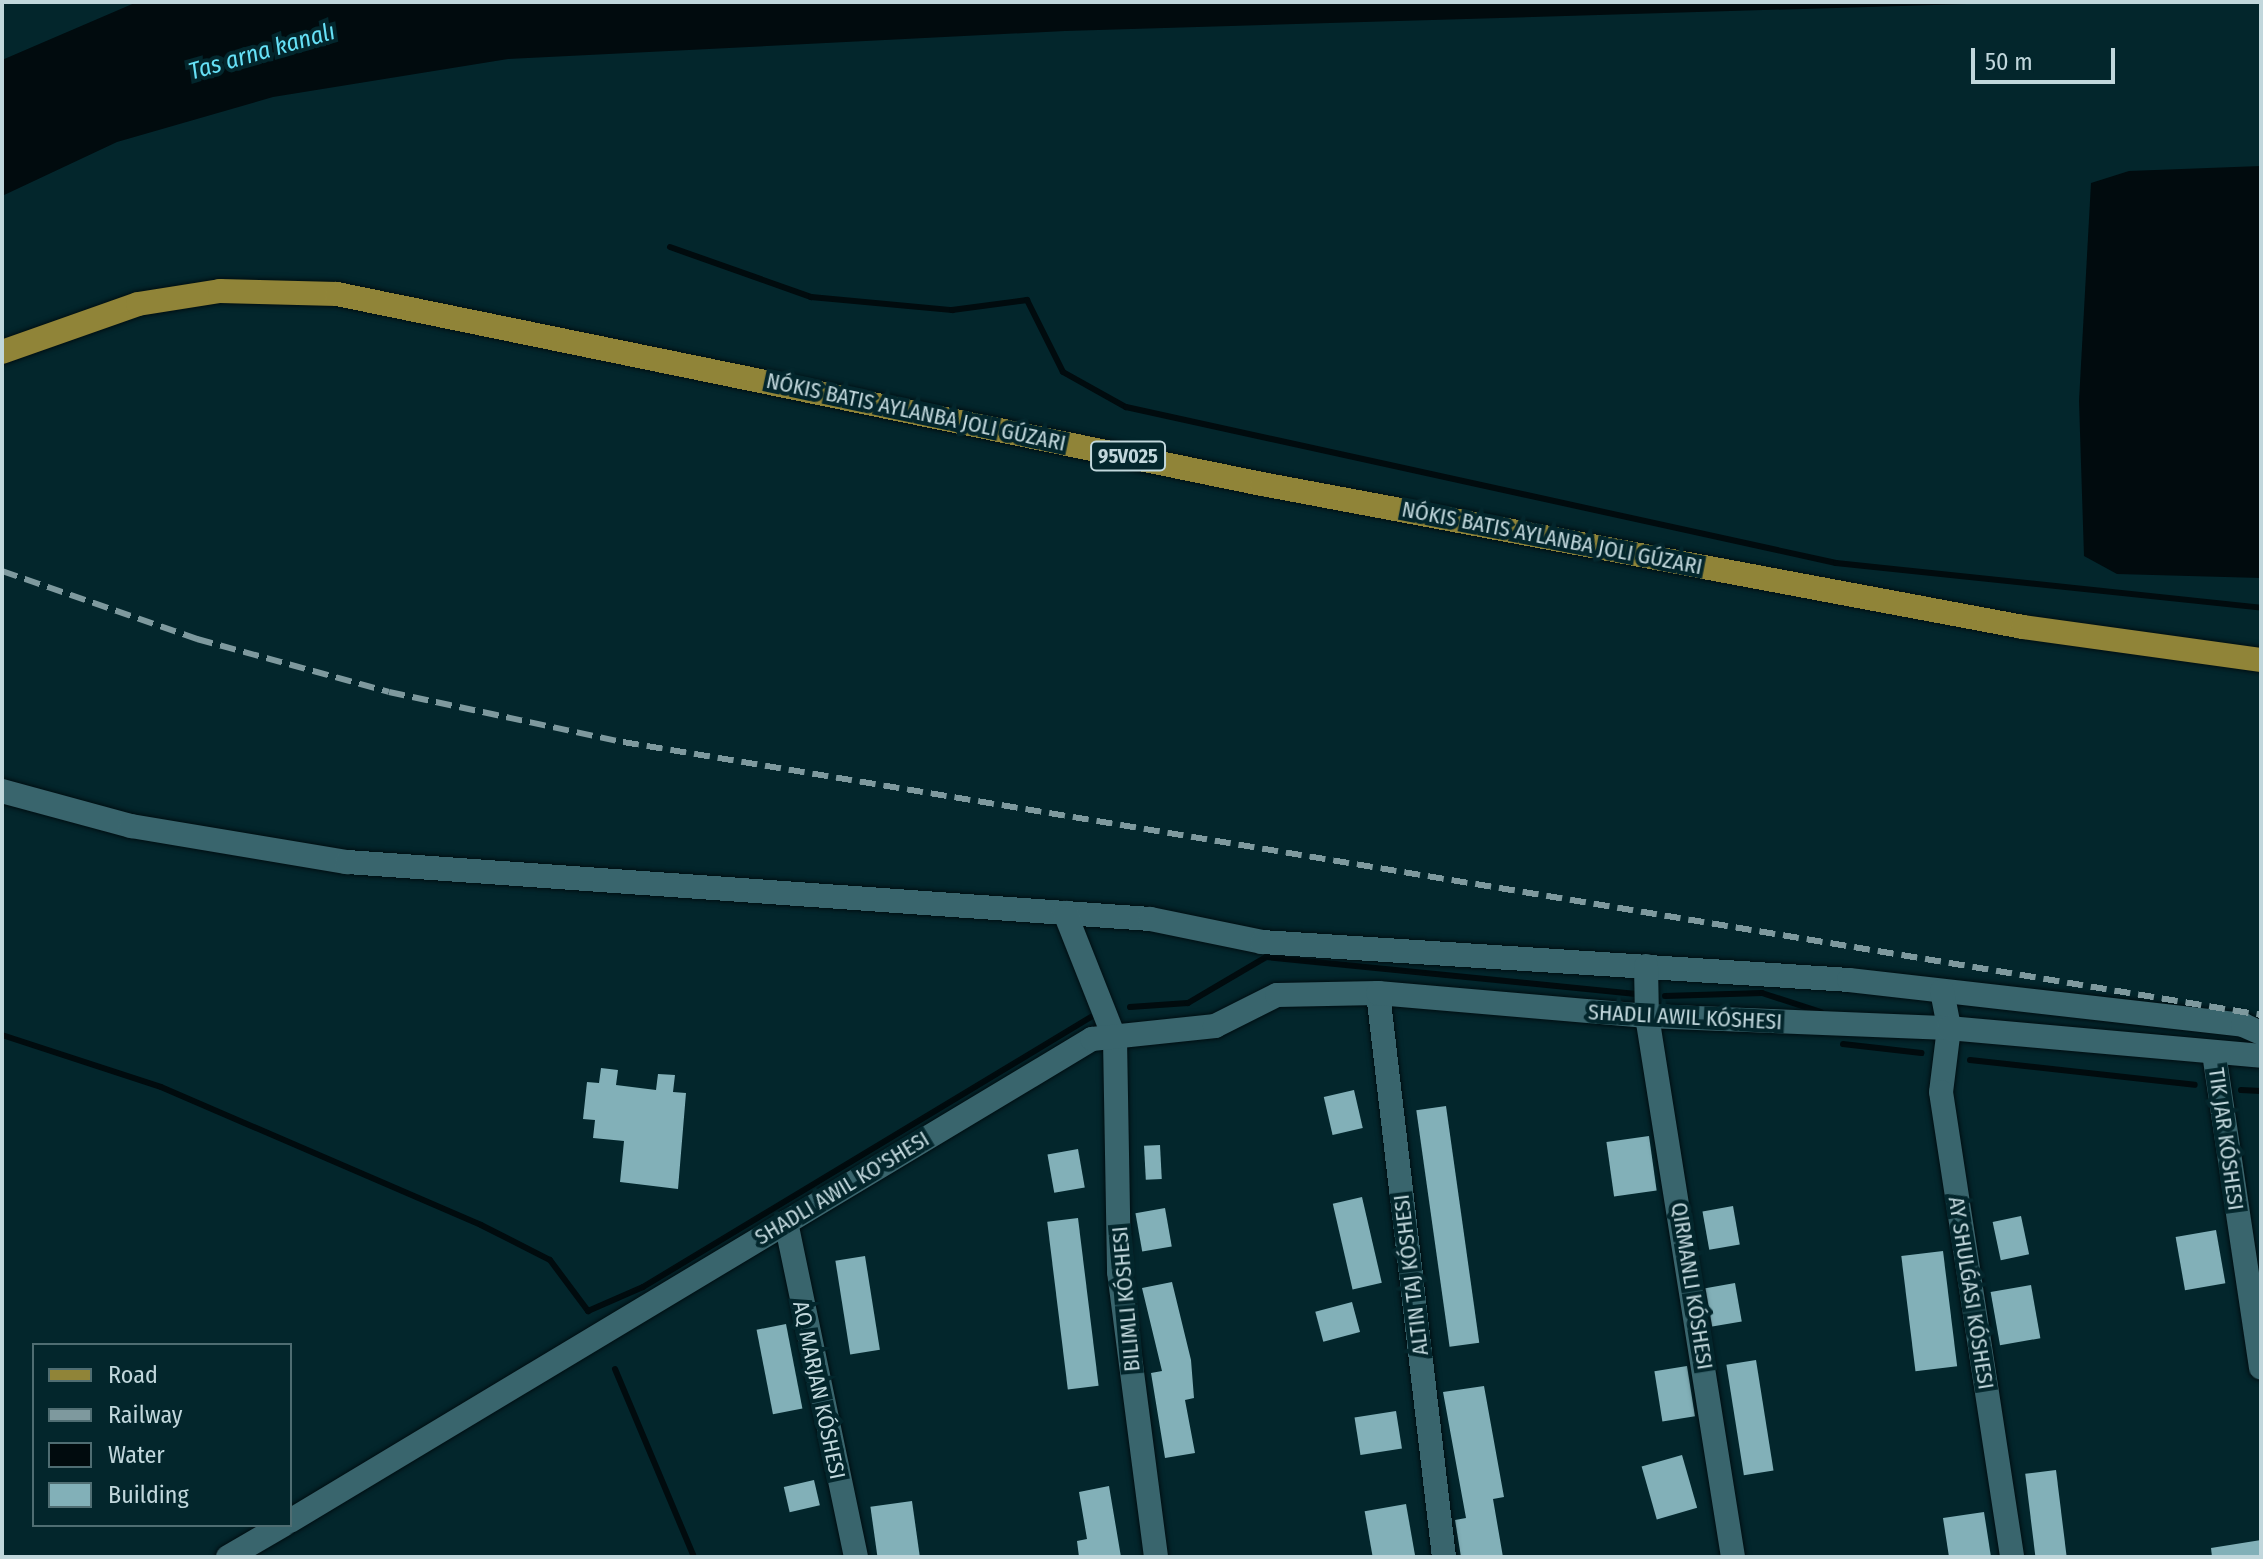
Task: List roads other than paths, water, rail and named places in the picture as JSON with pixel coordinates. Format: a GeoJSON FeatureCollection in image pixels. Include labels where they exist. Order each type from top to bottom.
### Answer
{"type":"FeatureCollection","features":[{"type":"Feature","properties":{"kind":"main road","name":"95V025"},"geometry":{"type":"LineString","coordinates":[[2,352],[138,304],[220,291],[337,294],[1262,484],[2023,627],[2261,660]]}},
{"type":"Feature","properties":{"kind":"street"},"geometry":{"type":"LineString","coordinates":[[2,791],[131,826],[347,862],[1150,919],[1262,942],[1646,966],[1942,991],[2243,1025],[2261,1033]]}},
{"type":"Feature","properties":{"kind":"street"},"geometry":{"type":"LineString","coordinates":[[1065,913],[1115,1039]]}},
{"type":"Feature","properties":{"kind":"street"},"geometry":{"type":"LineString","coordinates":[[1646,966],[1647,1016],[1733,1557]]}},
{"type":"Feature","properties":{"kind":"street"},"geometry":{"type":"LineString","coordinates":[[1942,991],[1949,1028],[1941,1092],[2012,1557]]}},
{"type":"Feature","properties":{"kind":"street"},"geometry":{"type":"LineString","coordinates":[[1378,993],[1444,1557]]}},
{"type":"Feature","properties":{"kind":"street","name":"SHADLI AWIL KO'SHESI"},"geometry":{"type":"LineString","coordinates":[[292,1520],[575,1354],[786,1222],[1092,1039],[1115,1039],[1215,1026],[1277,995],[1378,993],[1647,1016],[1949,1028],[2261,1056]]}},
{"type":"Feature","properties":{"kind":"street","name":"BILIMLI KÓSHESI"},"geometry":{"type":"LineString","coordinates":[[1115,1039],[1119,1272],[1156,1557]]}},
{"type":"Feature","properties":{"kind":"street","name":"TIK JAR KÓSHESI"},"geometry":{"type":"LineString","coordinates":[[2214,1053],[2261,1368]]}},
{"type":"Feature","properties":{"kind":"street","name":"AQ MARJAN KÓSHESI"},"geometry":{"type":"LineString","coordinates":[[786,1222],[856,1557]]}},
{"type":"Feature","properties":{"kind":"street"},"geometry":{"type":"LineString","coordinates":[[228,1557],[280,1527]]}},
{"type":"Feature","properties":{"kind":"water","name":"Tas arna kanalı"},"geometry":{"type":"Polygon","coordinates":[[[137,2],[2033,2],[1065,31],[508,59],[273,97],[117,142],[2,196],[2,60],[137,2]]]}},
{"type":"Feature","properties":{"kind":"water"},"geometry":{"type":"Polygon","coordinates":[[[2261,166],[2261,578],[2117,574],[2084,556],[2079,401],[2091,183],[2129,171],[2261,166]]]}},
{"type":"Feature","properties":{"kind":"waterway"},"geometry":{"type":"LineString","coordinates":[[670,247],[811,297],[952,310],[1027,300],[1063,372],[1126,407],[1836,563],[2261,608]]}},
{"type":"Feature","properties":{"kind":"waterway"},"geometry":{"type":"LineString","coordinates":[[1130,1007],[1188,1003],[1266,957],[1636,994]]}},
{"type":"Feature","properties":{"kind":"waterway"},"geometry":{"type":"LineString","coordinates":[[1665,996],[1762,993],[1821,1012]]}},
{"type":"Feature","properties":{"kind":"waterway"},"geometry":{"type":"LineString","coordinates":[[2,1035],[161,1087],[481,1225],[550,1260],[588,1311],[643,1287],[1091,1017]]}},
{"type":"Feature","properties":{"kind":"waterway"},"geometry":{"type":"LineString","coordinates":[[1843,1044],[1921,1053]]}},
{"type":"Feature","properties":{"kind":"waterway"},"geometry":{"type":"LineString","coordinates":[[1970,1060],[2195,1085]]}},
{"type":"Feature","properties":{"kind":"waterway"},"geometry":{"type":"LineString","coordinates":[[2241,1090],[2261,1091]]}},
{"type":"Feature","properties":{"kind":"waterway"},"geometry":{"type":"LineString","coordinates":[[615,1369],[694,1557]]}},
{"type":"Feature","properties":{"kind":"railway"},"geometry":{"type":"LineString","coordinates":[[2,571],[197,639],[389,692],[623,742],[2261,1015]]}}]}
